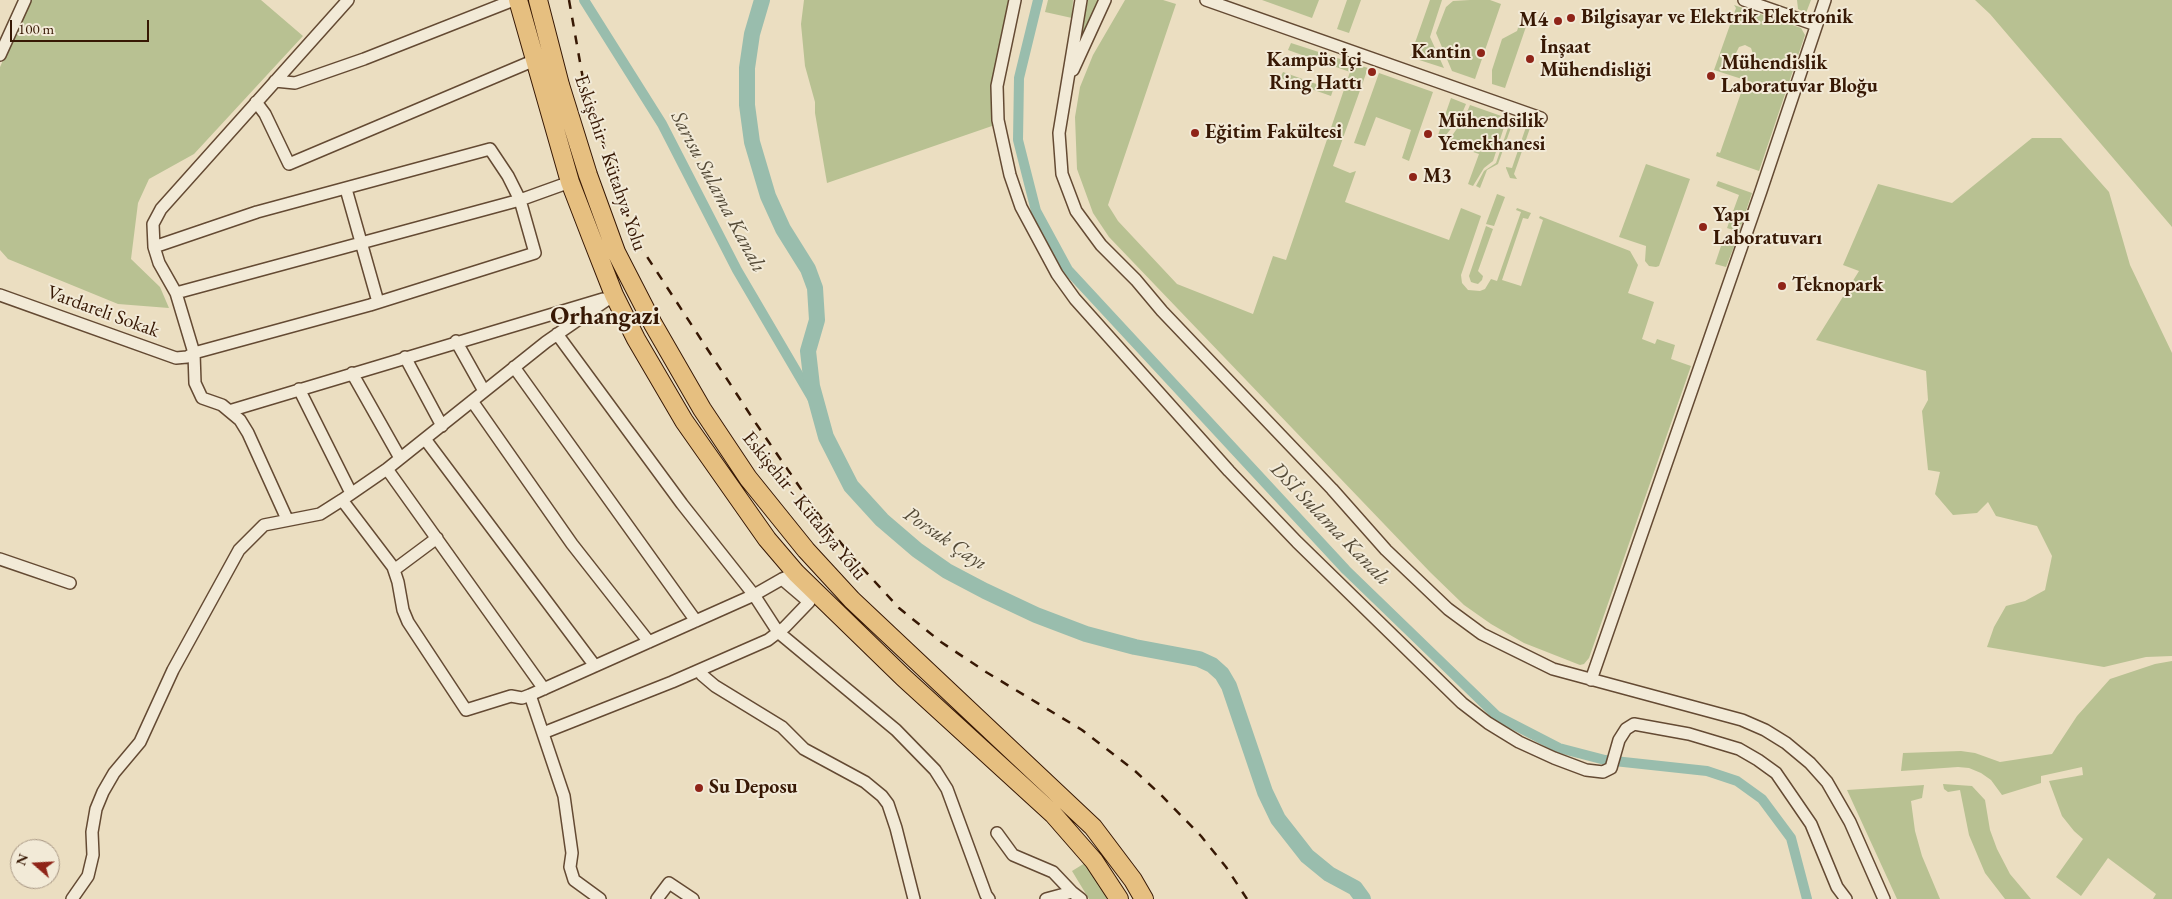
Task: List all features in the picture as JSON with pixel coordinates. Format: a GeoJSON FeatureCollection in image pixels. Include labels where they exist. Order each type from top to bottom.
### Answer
{"type":"FeatureCollection","features":[{"type":"Feature","properties":{"kind":"highway","name":"Eskişehir - Kütahya Yolu"},"geometry":{"type":"LineString","coordinates":[[518,0],[570,182],[614,295],[636,339],[684,421],[767,540],[789,576],[903,677],[1052,814],[1094,861],[1119,899]]}},
{"type":"Feature","properties":{"kind":"highway","name":"Eskişehir - Kütahya Yolu"},"geometry":{"type":"LineString","coordinates":[[538,0],[560,85],[588,175],[616,252],[629,280],[702,409],[748,478],[806,550],[852,600],[1093,827],[1133,880],[1144,899]]}},
{"type":"Feature","properties":{"kind":"highway"},"geometry":{"type":"LineString","coordinates":[[570,182],[588,175]]}},
{"type":"Feature","properties":{"kind":"street"},"geometry":{"type":"LineString","coordinates":[[0,55],[26,0]]}},
{"type":"Feature","properties":{"kind":"street"},"geometry":{"type":"LineString","coordinates":[[287,519],[248,433],[240,420],[222,405],[202,398],[196,383],[194,353],[176,293],[159,263],[154,247],[153,224],[161,209],[348,0]]}},
{"type":"Feature","properties":{"kind":"street"},"geometry":{"type":"LineString","coordinates":[[275,81],[295,83],[364,59],[499,2],[514,0]]}},
{"type":"Feature","properties":{"kind":"street"},"geometry":{"type":"LineString","coordinates":[[1015,0],[997,86],[998,120],[1010,176],[1021,207],[1058,274],[1075,300],[1167,404],[1297,542],[1462,703],[1488,723],[1520,742],[1554,758],[1586,770],[1603,772],[1612,768],[1618,740],[1626,729],[1634,724],[1689,734],[1746,752],[1776,773],[1790,792],[1811,824],[1837,888],[1846,899]]}},
{"type":"Feature","properties":{"kind":"street"},"geometry":{"type":"LineString","coordinates":[[1082,0],[1059,133],[1062,174],[1076,211],[1101,245],[1386,550],[1448,610],[1482,634],[1553,669],[1742,720],[1766,730],[1786,743],[1810,763],[1827,782],[1850,822],[1884,899]]}},
{"type":"Feature","properties":{"kind":"street"},"geometry":{"type":"LineString","coordinates":[[1066,85],[1105,0]]}},
{"type":"Feature","properties":{"kind":"street"},"geometry":{"type":"LineString","coordinates":[[1206,0],[1541,118]]}},
{"type":"Feature","properties":{"kind":"street"},"geometry":{"type":"LineString","coordinates":[[1744,0],[1816,25]]}},
{"type":"Feature","properties":{"kind":"street"},"geometry":{"type":"LineString","coordinates":[[1591,680],[1740,252],[1825,0]]}},
{"type":"Feature","properties":{"kind":"street"},"geometry":{"type":"LineString","coordinates":[[256,102],[265,114],[289,164],[535,60]]}},
{"type":"Feature","properties":{"kind":"street"},"geometry":{"type":"LineString","coordinates":[[154,247],[257,212],[490,149],[508,176],[520,200]]}},
{"type":"Feature","properties":{"kind":"street"},"geometry":{"type":"LineString","coordinates":[[176,293],[520,200],[570,182]]}},
{"type":"Feature","properties":{"kind":"street"},"geometry":{"type":"LineString","coordinates":[[346,189],[378,302]]}},
{"type":"Feature","properties":{"kind":"street","name":"Vardareli Sokak"},"geometry":{"type":"LineString","coordinates":[[0,295],[176,358],[187,357],[194,353],[378,302],[535,253],[520,200]]}},
{"type":"Feature","properties":{"kind":"street"},"geometry":{"type":"LineString","coordinates":[[72,899],[88,876],[92,855],[92,832],[96,810],[103,792],[114,773],[140,742],[173,670],[239,550],[253,534],[264,525],[320,514],[346,497],[442,426],[557,334],[614,295]]}},
{"type":"Feature","properties":{"kind":"street"},"geometry":{"type":"LineString","coordinates":[[229,411],[456,341],[614,295]]}},
{"type":"Feature","properties":{"kind":"street"},"geometry":{"type":"LineString","coordinates":[[557,334],[682,504],[754,595],[778,632],[896,730],[935,770],[947,789],[986,894],[990,899]]}},
{"type":"Feature","properties":{"kind":"street"},"geometry":{"type":"LineString","coordinates":[[456,341],[484,391]]}},
{"type":"Feature","properties":{"kind":"street"},"geometry":{"type":"LineString","coordinates":[[405,357],[442,426]]}},
{"type":"Feature","properties":{"kind":"street"},"geometry":{"type":"LineString","coordinates":[[514,367],[696,621]]}},
{"type":"Feature","properties":{"kind":"street"},"geometry":{"type":"LineString","coordinates":[[352,373],[400,458]]}},
{"type":"Feature","properties":{"kind":"street"},"geometry":{"type":"LineString","coordinates":[[300,389],[346,497],[394,570],[403,610],[408,622],[466,710],[512,696],[522,698],[530,695],[754,595],[789,576],[809,602],[768,640],[700,670],[543,733]]}},
{"type":"Feature","properties":{"kind":"street"},"geometry":{"type":"LineString","coordinates":[[472,401],[572,544],[649,642]]}},
{"type":"Feature","properties":{"kind":"street"},"geometry":{"type":"LineString","coordinates":[[425,439],[596,666]]}},
{"type":"Feature","properties":{"kind":"street"},"geometry":{"type":"LineString","coordinates":[[386,469],[544,688]]}},
{"type":"Feature","properties":{"kind":"street"},"geometry":{"type":"LineString","coordinates":[[394,570],[437,538]]}},
{"type":"Feature","properties":{"kind":"street"},"geometry":{"type":"LineString","coordinates":[[0,559],[70,583]]}},
{"type":"Feature","properties":{"kind":"street"},"geometry":{"type":"LineString","coordinates":[[700,670],[715,686],[782,727],[804,749],[865,782],[882,796],[888,804],[896,828],[914,899]]}},
{"type":"Feature","properties":{"kind":"street"},"geometry":{"type":"LineString","coordinates":[[530,695],[564,796],[572,853],[570,867],[574,880],[600,899]]}},
{"type":"Feature","properties":{"kind":"street"},"geometry":{"type":"LineString","coordinates":[[997,833],[1013,855],[1052,872],[1076,895]]}},
{"type":"Feature","properties":{"kind":"street"},"geometry":{"type":"LineString","coordinates":[[657,899],[669,883],[693,899]]}},
{"type":"Feature","properties":{"kind":"street"},"geometry":{"type":"LineString","coordinates":[[1046,899],[1076,895]]}},
{"type":"Feature","properties":{"kind":"green space"},"geometry":{"type":"Polygon","coordinates":[[[30,0],[261,0],[303,36],[194,154],[149,179],[138,203],[131,259],[160,287],[169,308],[118,304],[8,259],[0,250],[0,67],[30,0]]]}},
{"type":"Feature","properties":{"kind":"green space"},"geometry":{"type":"Polygon","coordinates":[[[804,0],[1012,0],[992,101],[992,126],[827,183],[815,113],[815,102],[805,66],[801,24],[804,0]]]}},
{"type":"Feature","properties":{"kind":"green space"},"geometry":{"type":"Polygon","coordinates":[[[1048,0],[1073,0],[1072,18],[1045,12],[1048,0]]]}},
{"type":"Feature","properties":{"kind":"green space"},"geometry":{"type":"Polygon","coordinates":[[[1088,0],[1100,0],[1078,47],[1088,0]]]}},
{"type":"Feature","properties":{"kind":"green space"},"geometry":{"type":"Polygon","coordinates":[[[1125,0],[1163,0],[1176,4],[1108,205],[1118,221],[1177,284],[1253,314],[1273,256],[1286,260],[1350,72],[1288,50],[1291,43],[1368,68],[1333,166],[1350,173],[1356,171],[1345,202],[1449,240],[1461,208],[1481,216],[1461,275],[1462,283],[1468,290],[1480,291],[1485,289],[1491,279],[1497,281],[1521,212],[1516,210],[1517,208],[1531,213],[1528,219],[1523,218],[1502,280],[1521,286],[1543,220],[1539,218],[1540,216],[1630,251],[1638,265],[1628,293],[1654,302],[1642,339],[1655,344],[1657,339],[1675,345],[1671,359],[1691,366],[1589,658],[1584,664],[1580,665],[1524,643],[1491,624],[1464,605],[1430,572],[1109,237],[1093,213],[1077,169],[1075,117],[1080,87],[1093,55],[1125,0]]]}},
{"type":"Feature","properties":{"kind":"green space"},"geometry":{"type":"Polygon","coordinates":[[[1262,0],[1319,0],[1312,18],[1262,0]]]}},
{"type":"Feature","properties":{"kind":"green space"},"geometry":{"type":"Polygon","coordinates":[[[1347,0],[1361,0],[1349,33],[1337,29],[1347,0]]]}},
{"type":"Feature","properties":{"kind":"green space"},"geometry":{"type":"Polygon","coordinates":[[[1430,0],[1442,0],[1430,37],[1444,68],[1410,57],[1430,0]]]}},
{"type":"Feature","properties":{"kind":"green space"},"geometry":{"type":"Polygon","coordinates":[[[1490,0],[1501,4],[1475,79],[1452,71],[1436,33],[1446,7],[1453,1],[1490,0]]]}},
{"type":"Feature","properties":{"kind":"green space"},"geometry":{"type":"Polygon","coordinates":[[[1797,0],[1811,0],[1806,13],[1798,9],[1797,0]]]}},
{"type":"Feature","properties":{"kind":"green space"},"geometry":{"type":"Polygon","coordinates":[[[1975,0],[2172,0],[2172,227],[1990,14],[1975,0]]]}},
{"type":"Feature","properties":{"kind":"green space"},"geometry":{"type":"Polygon","coordinates":[[[1734,5],[1801,28],[1805,35],[1759,171],[1716,156],[1717,152],[1720,153],[1742,90],[1747,92],[1749,84],[1745,80],[1714,70],[1736,8],[1734,5]],[[1745,45],[1739,47],[1735,55],[1738,63],[1744,64],[1752,60],[1751,48],[1745,45]]]}},
{"type":"Feature","properties":{"kind":"green space"},"geometry":{"type":"Polygon","coordinates":[[[1522,16],[1529,18],[1505,88],[1492,84],[1492,70],[1502,39],[1517,31],[1522,16]]]}},
{"type":"Feature","properties":{"kind":"green space"},"geometry":{"type":"Polygon","coordinates":[[[1283,72],[1333,90],[1331,96],[1280,78],[1283,72]]]}},
{"type":"Feature","properties":{"kind":"green space"},"geometry":{"type":"Polygon","coordinates":[[[1379,73],[1433,92],[1409,161],[1402,158],[1411,130],[1376,117],[1365,146],[1354,143],[1379,73]]]}},
{"type":"Feature","properties":{"kind":"green space"},"geometry":{"type":"Polygon","coordinates":[[[1451,98],[1466,104],[1461,116],[1442,140],[1437,138],[1451,98]]]}},
{"type":"Feature","properties":{"kind":"green space"},"geometry":{"type":"Polygon","coordinates":[[[1470,105],[1507,118],[1493,161],[1484,168],[1473,186],[1468,184],[1479,154],[1447,143],[1465,117],[1470,105]]]}},
{"type":"Feature","properties":{"kind":"green space"},"geometry":{"type":"Polygon","coordinates":[[[1511,119],[1535,128],[1530,128],[1514,174],[1517,179],[1510,178],[1506,167],[1512,168],[1526,127],[1513,122],[1498,164],[1487,170],[1480,188],[1476,186],[1484,171],[1496,163],[1511,119]]]}},
{"type":"Feature","properties":{"kind":"green space"},"geometry":{"type":"Polygon","coordinates":[[[2032,138],[2061,138],[2109,192],[2130,265],[2172,353],[2172,656],[2146,657],[2104,667],[1987,647],[1994,627],[2006,606],[2025,601],[2045,590],[2052,556],[2037,526],[1996,516],[1988,502],[1977,513],[1953,515],[1935,494],[1940,472],[1928,470],[1922,411],[1928,400],[1926,371],[1816,340],[1859,271],[1843,265],[1878,184],[1952,203],[2032,138]]]}},
{"type":"Feature","properties":{"kind":"green space"},"geometry":{"type":"Polygon","coordinates":[[[1646,164],[1690,179],[1659,266],[1656,267],[1649,266],[1645,261],[1646,246],[1619,237],[1646,164]]]}},
{"type":"Feature","properties":{"kind":"green space"},"geometry":{"type":"Polygon","coordinates":[[[1718,181],[1752,193],[1739,232],[1727,228],[1739,195],[1716,186],[1718,181]]]}},
{"type":"Feature","properties":{"kind":"green space"},"geometry":{"type":"Polygon","coordinates":[[[1497,194],[1505,197],[1494,226],[1486,224],[1497,194]]]}},
{"type":"Feature","properties":{"kind":"green space"},"geometry":{"type":"Polygon","coordinates":[[[1486,226],[1493,229],[1478,271],[1483,276],[1478,284],[1471,282],[1469,276],[1486,226]]]}},
{"type":"Feature","properties":{"kind":"green space"},"geometry":{"type":"Polygon","coordinates":[[[1723,240],[1735,244],[1726,267],[1715,264],[1723,240]]]}},
{"type":"Feature","properties":{"kind":"green space"},"geometry":{"type":"Polygon","coordinates":[[[2172,661],[2172,899],[2153,899],[2156,894],[2108,858],[2081,896],[2056,877],[2083,839],[2062,816],[2049,781],[2083,775],[2082,767],[2041,776],[2041,783],[2002,795],[1991,780],[1969,768],[1901,771],[1903,753],[1961,751],[1975,753],[2000,762],[2052,754],[2077,716],[2110,679],[2155,664],[2172,661]]]}},
{"type":"Feature","properties":{"kind":"green space"},"geometry":{"type":"Polygon","coordinates":[[[1943,784],[1972,786],[1985,800],[1990,830],[1997,849],[2010,874],[2031,899],[2005,899],[1985,873],[1969,835],[1960,790],[1948,792],[1944,789],[1943,784]]]}},
{"type":"Feature","properties":{"kind":"green space"},"geometry":{"type":"Polygon","coordinates":[[[1924,785],[1922,798],[1911,801],[1915,831],[1922,856],[1940,899],[1897,899],[1847,790],[1924,785]]]}},
{"type":"Feature","properties":{"kind":"green space"},"geometry":{"type":"Polygon","coordinates":[[[1085,863],[1101,884],[1107,899],[1089,899],[1072,871],[1085,863]]]}},
{"type":"Feature","properties":{"kind":"waterway","name":"Sarısu Sulama Kanalı"},"geometry":{"type":"LineString","coordinates":[[584,0],[662,124],[737,270],[815,403]]}},
{"type":"Feature","properties":{"kind":"waterway","name":"Porsuk Çayı"},"geometry":{"type":"LineString","coordinates":[[762,0],[752,34],[747,68],[747,105],[752,142],[768,196],[783,229],[808,269],[815,288],[817,320],[808,351],[812,386],[826,437],[851,486],[882,520],[917,550],[947,571],[985,591],[1036,615],[1086,634],[1135,647],[1199,659],[1212,665],[1222,674],[1229,686],[1265,792],[1278,819],[1307,856],[1329,874],[1355,888],[1363,899]]}},
{"type":"Feature","properties":{"kind":"waterway","name":"DSİ Sulama Kanalı"},"geometry":{"type":"LineString","coordinates":[[1038,0],[1019,78],[1018,140],[1036,211],[1068,270],[1346,570],[1497,716],[1559,748],[1605,760],[1707,771],[1737,781],[1762,799],[1791,838],[1807,899]]}},
{"type":"Feature","properties":{"kind":"railway"},"geometry":{"type":"LineString","coordinates":[[569,0],[583,79],[623,205],[642,249],[755,422],[823,521],[854,559],[899,608],[941,642],[986,672],[1082,730],[1134,770],[1201,836],[1226,867],[1247,899]]}},
{"type":"Feature","properties":{"kind":"place","name":"Bilgisayar ve Elektrik Elektronik"},"geometry":{"type":"Point","coordinates":[1571,18]}},
{"type":"Feature","properties":{"kind":"place","name":"M4"},"geometry":{"type":"Point","coordinates":[1558,21]}},
{"type":"Feature","properties":{"kind":"place","name":"Kantin"},"geometry":{"type":"Point","coordinates":[1481,53]}},
{"type":"Feature","properties":{"kind":"place","name":"İnşaat Mühendisliği"},"geometry":{"type":"Point","coordinates":[1530,59]}},
{"type":"Feature","properties":{"kind":"place","name":"Kampüs İçi Ring Hattı"},"geometry":{"type":"Point","coordinates":[1372,72]}},
{"type":"Feature","properties":{"kind":"place","name":"Mühendislik Laboratuvar Bloğu"},"geometry":{"type":"Point","coordinates":[1711,76]}},
{"type":"Feature","properties":{"kind":"place","name":"Eğitim Fakültesi"},"geometry":{"type":"Point","coordinates":[1195,133]}},
{"type":"Feature","properties":{"kind":"place","name":"Mühendsilik Yemekhanesi"},"geometry":{"type":"Point","coordinates":[1428,134]}},
{"type":"Feature","properties":{"kind":"place","name":"M3"},"geometry":{"type":"Point","coordinates":[1413,177]}},
{"type":"Feature","properties":{"kind":"place","name":"Yapı Laboratuvarı"},"geometry":{"type":"Point","coordinates":[1703,227]}},
{"type":"Feature","properties":{"kind":"place","name":"Teknopark"},"geometry":{"type":"Point","coordinates":[1782,286]}},
{"type":"Feature","properties":{"kind":"place","name":"Su Deposu"},"geometry":{"type":"Point","coordinates":[699,788]}},
{"type":"Feature","properties":{"kind":"district","name":"Orhangazi"},"geometry":{"type":"Point","coordinates":[605,317]}}]}
